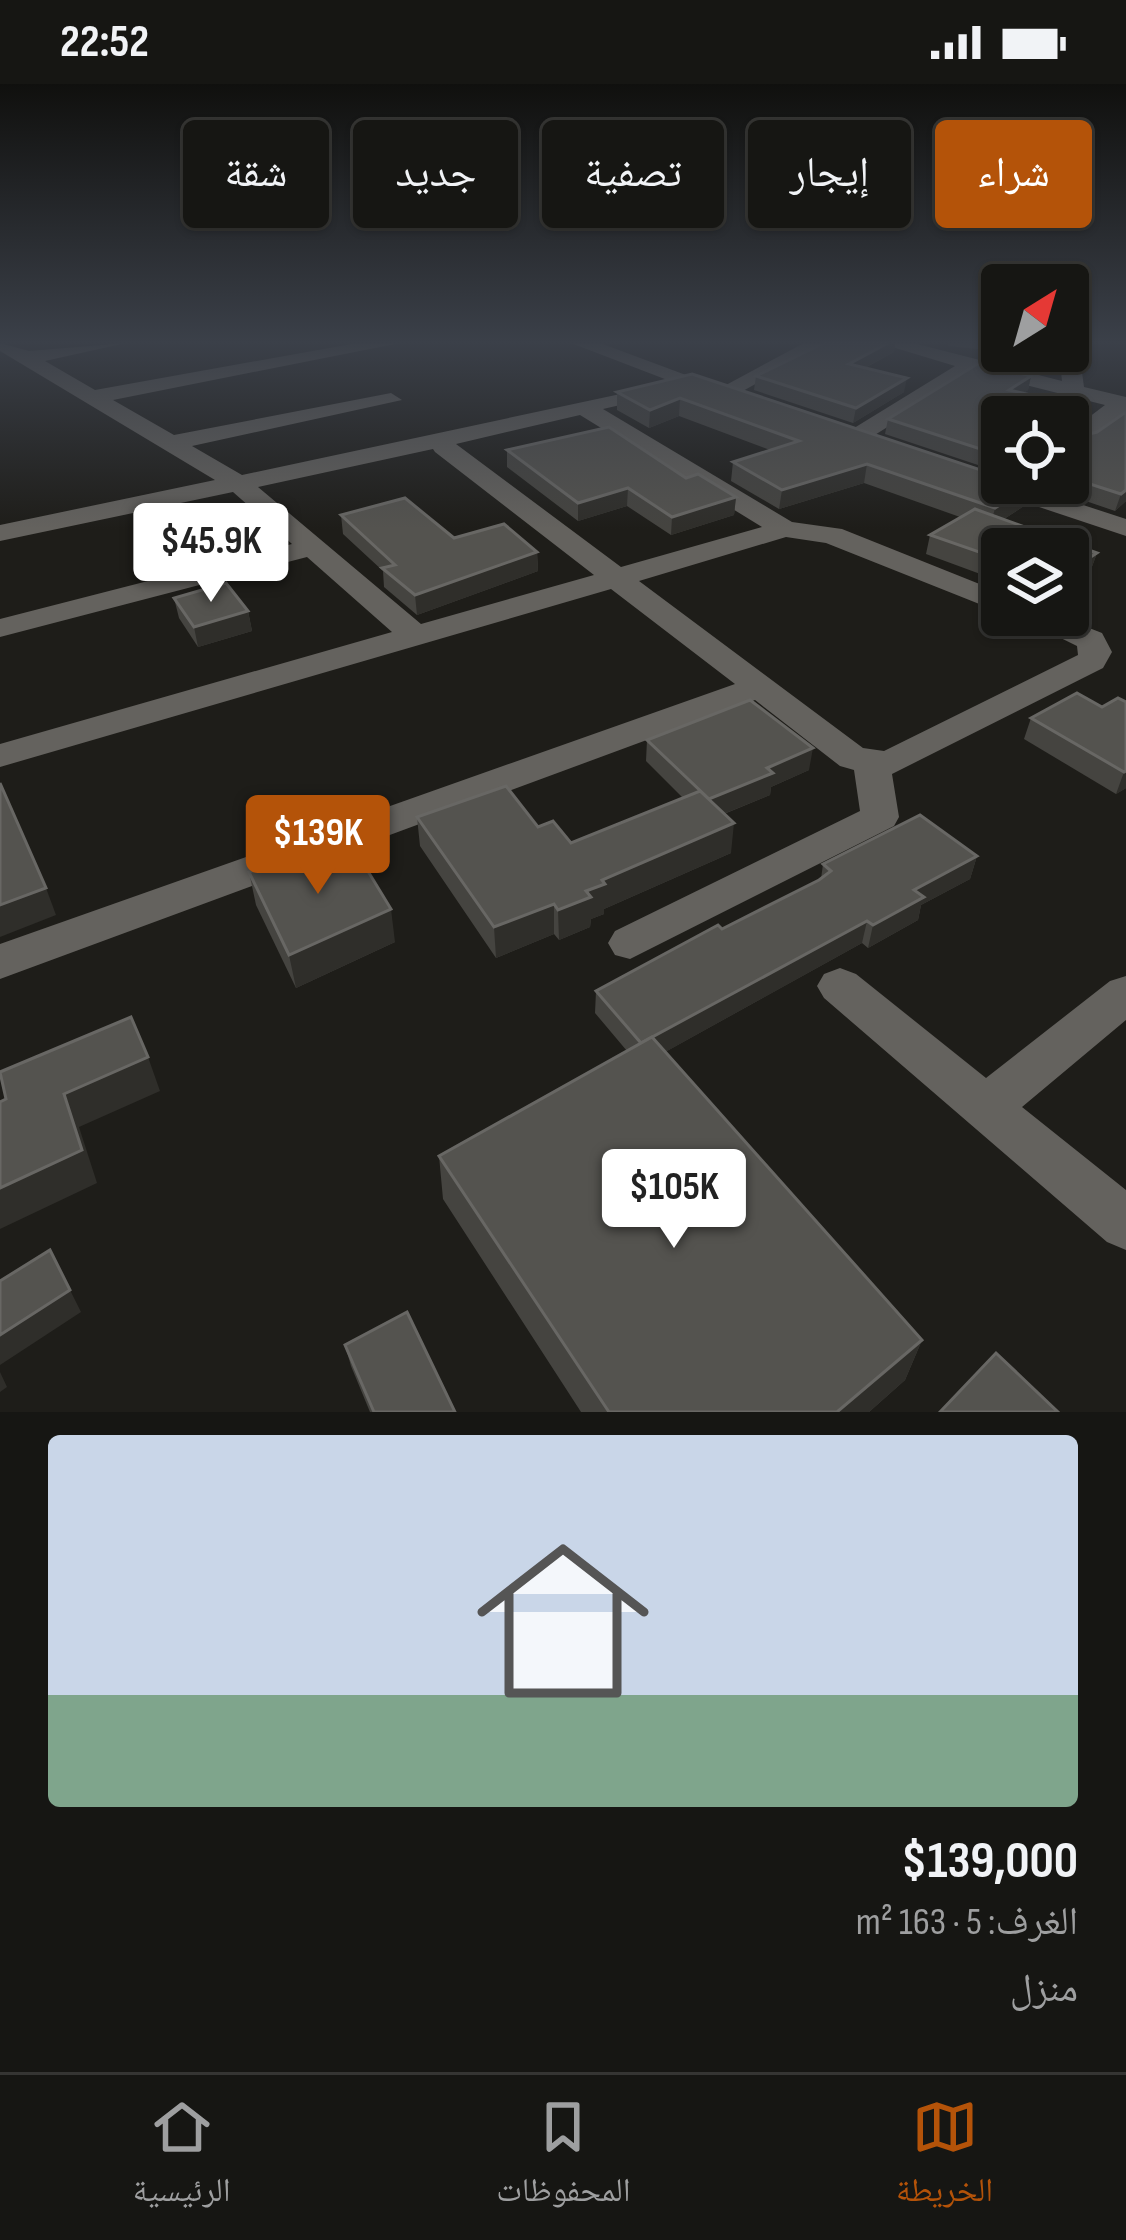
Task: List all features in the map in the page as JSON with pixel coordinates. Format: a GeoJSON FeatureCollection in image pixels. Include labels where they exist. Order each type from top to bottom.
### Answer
{"type":"FeatureCollection","features":[{"type":"Feature","properties":{"kind":"street"},"geometry":{"type":"LineString","coordinates":[[106,405],[238,483],[413,634]]}},
{"type":"Feature","properties":{"kind":"street"},"geometry":{"type":"LineString","coordinates":[[170,443],[365,405]]}},
{"type":"Feature","properties":{"kind":"street"},"geometry":{"type":"LineString","coordinates":[[397,405],[443,440],[444,447],[757,688],[854,758],[872,765],[889,763],[1091,661],[1096,652],[1091,640],[1081,636]]}},
{"type":"Feature","properties":{"kind":"street"},"geometry":{"type":"LineString","coordinates":[[0,533],[597,405]]}},
{"type":"Feature","properties":{"kind":"street"},"geometry":{"type":"LineString","coordinates":[[761,405],[767,407]]}},
{"type":"Feature","properties":{"kind":"street"},"geometry":{"type":"LineString","coordinates":[[854,437],[906,405]]}},
{"type":"Feature","properties":{"kind":"street"},"geometry":{"type":"LineString","coordinates":[[1089,429],[1121,405]]}},
{"type":"Feature","properties":{"kind":"street"},"geometry":{"type":"LineString","coordinates":[[585,408],[785,530]]}},
{"type":"Feature","properties":{"kind":"street"},"geometry":{"type":"LineString","coordinates":[[964,474],[981,478]]}},
{"type":"Feature","properties":{"kind":"street"},"geometry":{"type":"LineString","coordinates":[[1061,504],[1126,528]]}},
{"type":"Feature","properties":{"kind":"street"},"geometry":{"type":"LineString","coordinates":[[0,755],[785,530],[832,535],[981,595]]}},
{"type":"Feature","properties":{"kind":"street"},"geometry":{"type":"LineString","coordinates":[[0,628],[313,547]]}},
{"type":"Feature","properties":{"kind":"street"},"geometry":{"type":"LineString","coordinates":[[0,962],[757,688]]}},
{"type":"Feature","properties":{"kind":"street"},"geometry":{"type":"LineString","coordinates":[[630,943],[880,817],[872,765]]}},
{"type":"Feature","properties":{"kind":"street"},"geometry":{"type":"LineString","coordinates":[[840,986],[1126,1224]]}},
{"type":"Feature","properties":{"kind":"street"},"geometry":{"type":"LineString","coordinates":[[986,1107],[1126,994]]}},
{"type":"Feature","properties":{"kind":"building"},"geometry":{"type":"Polygon","coordinates":[[[699,405],[785,405],[981,470],[981,503],[867,464],[782,490],[733,462],[799,441],[699,405]]]}},
{"type":"Feature","properties":{"kind":"building"},"geometry":{"type":"Polygon","coordinates":[[[911,405],[981,405],[981,449],[888,419],[911,405]]]}},
{"type":"Feature","properties":{"kind":"building"},"geometry":{"type":"Polygon","coordinates":[[[1126,412],[1126,490],[1121,494],[1089,484],[1089,434],[1126,412]]]}},
{"type":"Feature","properties":{"kind":"building"},"geometry":{"type":"Polygon","coordinates":[[[609,427],[686,478],[698,474],[736,497],[672,517],[628,488],[578,503],[507,450],[609,427]]]}},
{"type":"Feature","properties":{"kind":"building"},"geometry":{"type":"Polygon","coordinates":[[[405,498],[454,538],[504,524],[537,552],[415,595],[382,568],[395,565],[341,515],[405,498]]]}},
{"type":"Feature","properties":{"kind":"building"},"geometry":{"type":"Polygon","coordinates":[[[975,509],[1028,528],[981,528],[981,553],[930,535],[975,509]]]}},
{"type":"Feature","properties":{"kind":"building"},"geometry":{"type":"Polygon","coordinates":[[[226,583],[248,611],[194,627],[174,598],[226,583]]]}},
{"type":"Feature","properties":{"kind":"building"},"geometry":{"type":"Polygon","coordinates":[[[1077,693],[1102,707],[1118,698],[1126,702],[1126,771],[1031,718],[1077,693]]]}},
{"type":"Feature","properties":{"kind":"building"},"geometry":{"type":"Polygon","coordinates":[[[750,700],[813,748],[767,768],[773,773],[709,799],[647,740],[750,700]]]}},
{"type":"Feature","properties":{"kind":"building"},"geometry":{"type":"Polygon","coordinates":[[[0,783],[46,888],[0,905],[0,783]]]}},
{"type":"Feature","properties":{"kind":"building"},"geometry":{"type":"Polygon","coordinates":[[[506,786],[538,827],[553,821],[571,843],[700,791],[734,823],[602,880],[605,884],[586,891],[591,897],[558,910],[554,904],[494,927],[417,817],[506,786]]]}},
{"type":"Feature","properties":{"kind":"building"},"geometry":{"type":"Polygon","coordinates":[[[920,815],[977,856],[914,890],[924,897],[873,925],[867,921],[641,1043],[596,991],[718,925],[722,929],[819,880],[831,871],[823,864],[920,815]]]}},
{"type":"Feature","properties":{"kind":"building"},"geometry":{"type":"Polygon","coordinates":[[[352,845],[391,909],[289,955],[249,872],[296,856],[300,863],[352,845]]]}},
{"type":"Feature","properties":{"kind":"building"},"geometry":{"type":"Polygon","coordinates":[[[131,1017],[148,1057],[64,1094],[82,1150],[0,1188],[0,1102],[6,1099],[0,1072],[131,1017]]]}},
{"type":"Feature","properties":{"kind":"building"},"geometry":{"type":"Polygon","coordinates":[[[652,1037],[922,1340],[837,1412],[609,1412],[439,1156],[652,1037]]]}},
{"type":"Feature","properties":{"kind":"building"},"geometry":{"type":"Polygon","coordinates":[[[50,1250],[70,1290],[0,1335],[0,1281],[50,1250]]]}},
{"type":"Feature","properties":{"kind":"building"},"geometry":{"type":"Polygon","coordinates":[[[407,1312],[455,1412],[374,1412],[345,1345],[407,1312]]]}},
{"type":"Feature","properties":{"kind":"building"},"geometry":{"type":"Polygon","coordinates":[[[996,1353],[1058,1412],[940,1412],[996,1353]]]}}]}
